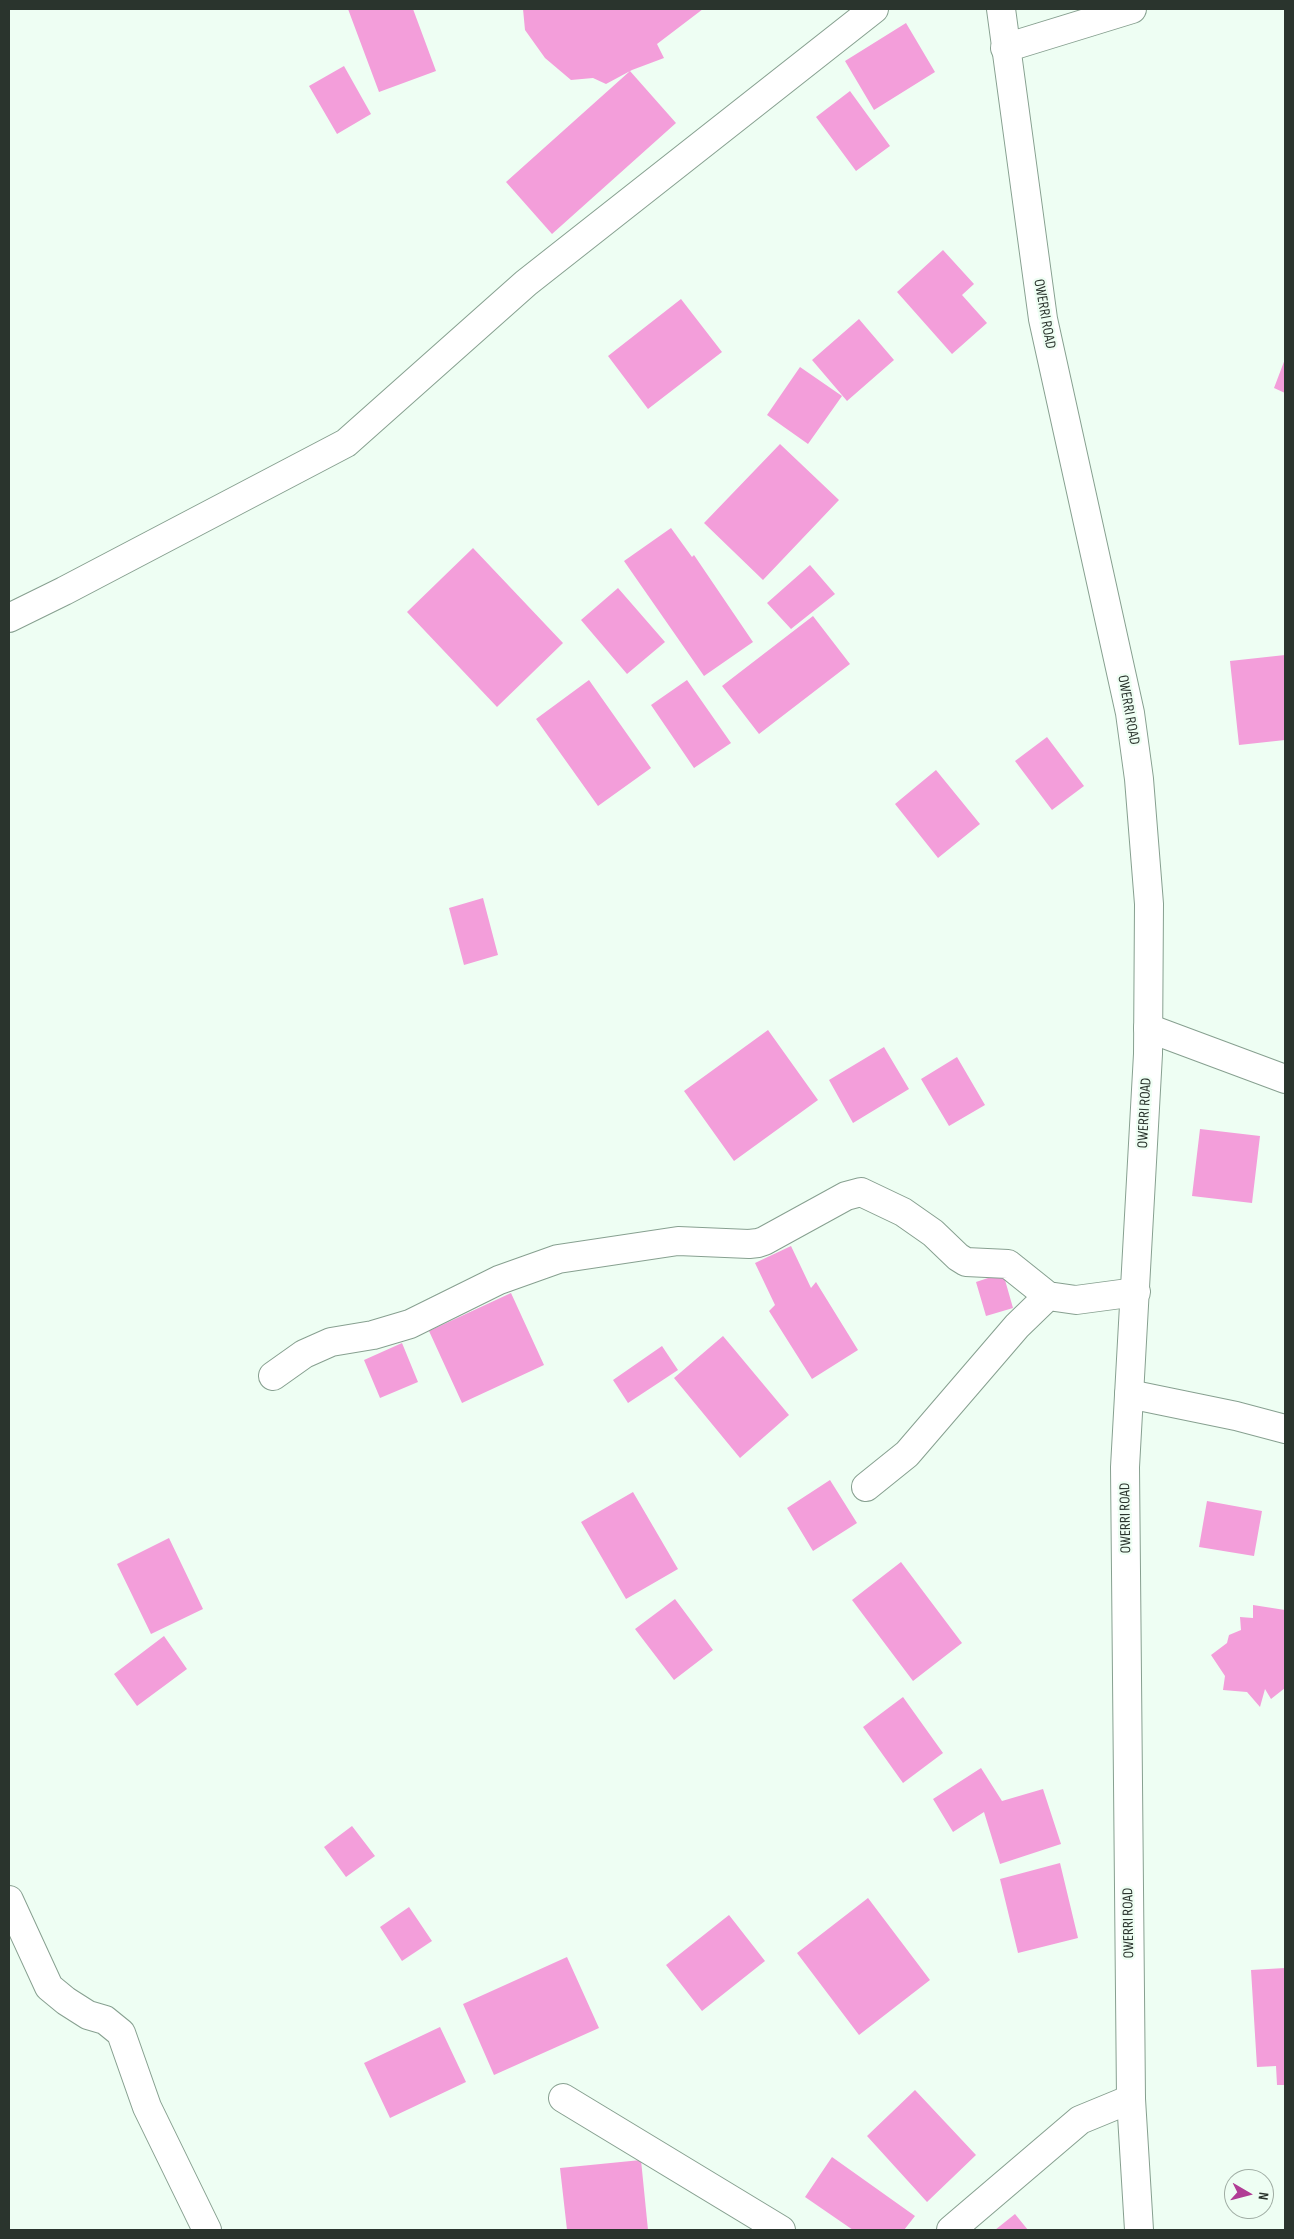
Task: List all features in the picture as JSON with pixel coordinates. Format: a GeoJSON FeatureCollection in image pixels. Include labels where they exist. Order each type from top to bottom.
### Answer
{"type":"FeatureCollection","features":[{"type":"Feature","properties":{"kind":"street"},"geometry":{"type":"LineString","coordinates":[[9,618],[346,443],[526,283],[874,9]]}},
{"type":"Feature","properties":{"kind":"street","name":"OWERRI ROAD"},"geometry":{"type":"LineString","coordinates":[[1001,9],[1043,319],[1130,713],[1139,779],[1148,904],[1148,1028],[1136,1292],[1125,1477],[1131,2099],[1139,2230]]}},
{"type":"Feature","properties":{"kind":"street"},"geometry":{"type":"LineString","coordinates":[[1005,48],[1132,9]]}},
{"type":"Feature","properties":{"kind":"street"},"geometry":{"type":"LineString","coordinates":[[1148,1028],[1285,1079]]}},
{"type":"Feature","properties":{"kind":"street"},"geometry":{"type":"LineString","coordinates":[[273,1376],[304,1354],[331,1342],[373,1335],[410,1324],[499,1280],[558,1259],[678,1241],[758,1243],[846,1196],[861,1192],[903,1212],[933,1233],[958,1257],[966,1262],[1008,1264],[1048,1296],[1076,1300],[1136,1292]]}},
{"type":"Feature","properties":{"kind":"street"},"geometry":{"type":"LineString","coordinates":[[866,1487],[907,1454],[1017,1326],[1048,1296]]}},
{"type":"Feature","properties":{"kind":"street"},"geometry":{"type":"LineString","coordinates":[[1129,1394],[1236,1416],[1285,1429]]}},
{"type":"Feature","properties":{"kind":"street"},"geometry":{"type":"LineString","coordinates":[[9,1900],[50,1988],[88,2015],[105,2020],[121,2033],[147,2106],[207,2230]]}},
{"type":"Feature","properties":{"kind":"street"},"geometry":{"type":"LineString","coordinates":[[563,2098],[781,2230]]}},
{"type":"Feature","properties":{"kind":"street"},"geometry":{"type":"LineString","coordinates":[[950,2230],[1080,2120],[1131,2099]]}},
{"type":"Feature","properties":{"kind":"building"},"geometry":{"type":"Polygon","coordinates":[[[348,9],[413,9],[436,71],[379,92],[348,9]]]}},
{"type":"Feature","properties":{"kind":"building"},"geometry":{"type":"Polygon","coordinates":[[[523,9],[703,9],[657,44],[664,58],[632,70],[606,84],[593,78],[571,80],[545,58],[525,30],[523,9]]]}},
{"type":"Feature","properties":{"kind":"building"},"geometry":{"type":"Polygon","coordinates":[[[906,23],[935,72],[874,110],[845,61],[906,23]]]}},
{"type":"Feature","properties":{"kind":"building"},"geometry":{"type":"Polygon","coordinates":[[[344,66],[371,114],[337,134],[309,86],[344,66]]]}},
{"type":"Feature","properties":{"kind":"building"},"geometry":{"type":"Polygon","coordinates":[[[630,71],[676,123],[552,234],[506,182],[630,71]]]}},
{"type":"Feature","properties":{"kind":"building"},"geometry":{"type":"Polygon","coordinates":[[[850,91],[890,146],[856,171],[816,117],[850,91]]]}},
{"type":"Feature","properties":{"kind":"building"},"geometry":{"type":"Polygon","coordinates":[[[943,250],[974,284],[962,295],[987,323],[952,354],[897,292],[943,250]]]}},
{"type":"Feature","properties":{"kind":"building"},"geometry":{"type":"Polygon","coordinates":[[[681,299],[722,352],[648,409],[608,356],[681,299]]]}},
{"type":"Feature","properties":{"kind":"building"},"geometry":{"type":"Polygon","coordinates":[[[859,319],[894,360],[847,401],[812,360],[859,319]]]}},
{"type":"Feature","properties":{"kind":"building"},"geometry":{"type":"Polygon","coordinates":[[[1285,359],[1285,393],[1274,388],[1285,359]]]}},
{"type":"Feature","properties":{"kind":"building"},"geometry":{"type":"Polygon","coordinates":[[[800,367],[842,396],[808,444],[767,415],[800,367]]]}},
{"type":"Feature","properties":{"kind":"building"},"geometry":{"type":"Polygon","coordinates":[[[780,444],[839,500],[763,580],[704,523],[780,444]]]}},
{"type":"Feature","properties":{"kind":"building"},"geometry":{"type":"Polygon","coordinates":[[[671,528],[692,557],[694,555],[753,642],[704,676],[624,561],[671,528]]]}},
{"type":"Feature","properties":{"kind":"building"},"geometry":{"type":"Polygon","coordinates":[[[473,548],[563,643],[497,707],[407,612],[473,548]]]}},
{"type":"Feature","properties":{"kind":"building"},"geometry":{"type":"Polygon","coordinates":[[[810,565],[835,594],[791,629],[767,603],[810,565]]]}},
{"type":"Feature","properties":{"kind":"building"},"geometry":{"type":"Polygon","coordinates":[[[618,588],[665,642],[627,674],[581,620],[618,588]]]}},
{"type":"Feature","properties":{"kind":"building"},"geometry":{"type":"Polygon","coordinates":[[[813,616],[850,664],[759,734],[722,686],[813,616]]]}},
{"type":"Feature","properties":{"kind":"building"},"geometry":{"type":"Polygon","coordinates":[[[1285,655],[1285,740],[1239,745],[1230,661],[1285,655]]]}},
{"type":"Feature","properties":{"kind":"building"},"geometry":{"type":"Polygon","coordinates":[[[589,680],[651,768],[598,806],[536,719],[589,680]]]}},
{"type":"Feature","properties":{"kind":"building"},"geometry":{"type":"Polygon","coordinates":[[[687,680],[731,743],[694,768],[651,705],[687,680]]]}},
{"type":"Feature","properties":{"kind":"building"},"geometry":{"type":"Polygon","coordinates":[[[1047,737],[1084,786],[1052,810],[1015,761],[1047,737]]]}},
{"type":"Feature","properties":{"kind":"building"},"geometry":{"type":"Polygon","coordinates":[[[936,770],[980,824],[938,858],[895,804],[936,770]]]}},
{"type":"Feature","properties":{"kind":"building"},"geometry":{"type":"Polygon","coordinates":[[[483,898],[498,955],[464,965],[449,908],[483,898]]]}},
{"type":"Feature","properties":{"kind":"building"},"geometry":{"type":"Polygon","coordinates":[[[768,1030],[818,1100],[734,1161],[684,1091],[768,1030]]]}},
{"type":"Feature","properties":{"kind":"building"},"geometry":{"type":"Polygon","coordinates":[[[884,1047],[909,1089],[853,1123],[829,1080],[884,1047]]]}},
{"type":"Feature","properties":{"kind":"building"},"geometry":{"type":"Polygon","coordinates":[[[957,1057],[985,1105],[949,1126],[921,1079],[957,1057]]]}},
{"type":"Feature","properties":{"kind":"building"},"geometry":{"type":"Polygon","coordinates":[[[1200,1129],[1260,1136],[1252,1203],[1192,1196],[1200,1129]]]}},
{"type":"Feature","properties":{"kind":"building"},"geometry":{"type":"Polygon","coordinates":[[[791,1246],[811,1288],[816,1282],[858,1350],[812,1379],[769,1311],[775,1305],[755,1263],[791,1246]]]}},
{"type":"Feature","properties":{"kind":"building"},"geometry":{"type":"Polygon","coordinates":[[[1003,1273],[1013,1308],[986,1316],[976,1282],[1003,1273]]]}},
{"type":"Feature","properties":{"kind":"building"},"geometry":{"type":"Polygon","coordinates":[[[511,1293],[544,1365],[462,1403],[429,1331],[511,1293]]]}},
{"type":"Feature","properties":{"kind":"building"},"geometry":{"type":"Polygon","coordinates":[[[723,1336],[789,1415],[740,1458],[674,1378],[723,1336]]]}},
{"type":"Feature","properties":{"kind":"building"},"geometry":{"type":"Polygon","coordinates":[[[402,1343],[418,1382],[380,1398],[364,1360],[402,1343]]]}},
{"type":"Feature","properties":{"kind":"building"},"geometry":{"type":"Polygon","coordinates":[[[662,1346],[678,1370],[628,1403],[613,1380],[662,1346]]]}},
{"type":"Feature","properties":{"kind":"building"},"geometry":{"type":"Polygon","coordinates":[[[830,1480],[857,1523],[813,1551],[787,1508],[830,1480]]]}},
{"type":"Feature","properties":{"kind":"building"},"geometry":{"type":"Polygon","coordinates":[[[633,1492],[678,1569],[626,1599],[581,1522],[633,1492]]]}},
{"type":"Feature","properties":{"kind":"building"},"geometry":{"type":"Polygon","coordinates":[[[1207,1501],[1262,1511],[1254,1556],[1199,1547],[1207,1501]]]}},
{"type":"Feature","properties":{"kind":"building"},"geometry":{"type":"Polygon","coordinates":[[[169,1538],[203,1609],[151,1634],[117,1564],[169,1538]]]}},
{"type":"Feature","properties":{"kind":"building"},"geometry":{"type":"Polygon","coordinates":[[[901,1562],[962,1643],[913,1681],[852,1600],[901,1562]]]}},
{"type":"Feature","properties":{"kind":"building"},"geometry":{"type":"Polygon","coordinates":[[[675,1599],[713,1650],[674,1680],[635,1629],[675,1599]]]}},
{"type":"Feature","properties":{"kind":"building"},"geometry":{"type":"Polygon","coordinates":[[[1253,1605],[1285,1610],[1285,1688],[1271,1699],[1265,1689],[1260,1707],[1247,1692],[1223,1690],[1225,1676],[1211,1655],[1227,1643],[1229,1635],[1241,1630],[1240,1617],[1253,1618],[1253,1605]]]}},
{"type":"Feature","properties":{"kind":"building"},"geometry":{"type":"Polygon","coordinates":[[[164,1636],[187,1669],[137,1706],[114,1674],[164,1636]]]}},
{"type":"Feature","properties":{"kind":"building"},"geometry":{"type":"Polygon","coordinates":[[[903,1697],[943,1753],[903,1783],[863,1727],[903,1697]]]}},
{"type":"Feature","properties":{"kind":"building"},"geometry":{"type":"Polygon","coordinates":[[[981,1768],[1002,1801],[1043,1789],[1061,1844],[1000,1864],[984,1812],[953,1832],[933,1799],[981,1768]]]}},
{"type":"Feature","properties":{"kind":"building"},"geometry":{"type":"Polygon","coordinates":[[[352,1826],[375,1856],[346,1877],[324,1847],[352,1826]]]}},
{"type":"Feature","properties":{"kind":"building"},"geometry":{"type":"Polygon","coordinates":[[[1060,1863],[1078,1938],[1018,1953],[1000,1879],[1060,1863]]]}},
{"type":"Feature","properties":{"kind":"building"},"geometry":{"type":"Polygon","coordinates":[[[868,1898],[930,1980],[859,2035],[797,1953],[868,1898]]]}},
{"type":"Feature","properties":{"kind":"building"},"geometry":{"type":"Polygon","coordinates":[[[409,1907],[432,1941],[402,1961],[380,1927],[409,1907]]]}},
{"type":"Feature","properties":{"kind":"building"},"geometry":{"type":"Polygon","coordinates":[[[729,1915],[765,1961],[702,2011],[666,1965],[729,1915]]]}},
{"type":"Feature","properties":{"kind":"building"},"geometry":{"type":"Polygon","coordinates":[[[567,1957],[599,2028],[494,2075],[463,2004],[567,1957]]]}},
{"type":"Feature","properties":{"kind":"building"},"geometry":{"type":"Polygon","coordinates":[[[1285,1968],[1285,2085],[1277,2085],[1276,2066],[1257,2067],[1251,1970],[1285,1968]]]}},
{"type":"Feature","properties":{"kind":"building"},"geometry":{"type":"Polygon","coordinates":[[[440,2027],[466,2082],[390,2118],[364,2063],[440,2027]]]}},
{"type":"Feature","properties":{"kind":"building"},"geometry":{"type":"Polygon","coordinates":[[[915,2090],[976,2155],[927,2202],[867,2136],[915,2090]]]}},
{"type":"Feature","properties":{"kind":"building"},"geometry":{"type":"Polygon","coordinates":[[[832,2157],[915,2216],[904,2230],[853,2230],[805,2197],[832,2157]]]}},
{"type":"Feature","properties":{"kind":"building"},"geometry":{"type":"Polygon","coordinates":[[[641,2160],[648,2230],[567,2230],[560,2168],[641,2160]]]}},
{"type":"Feature","properties":{"kind":"building"},"geometry":{"type":"Polygon","coordinates":[[[1015,2214],[1028,2230],[995,2230],[1015,2214]]]}}]}
